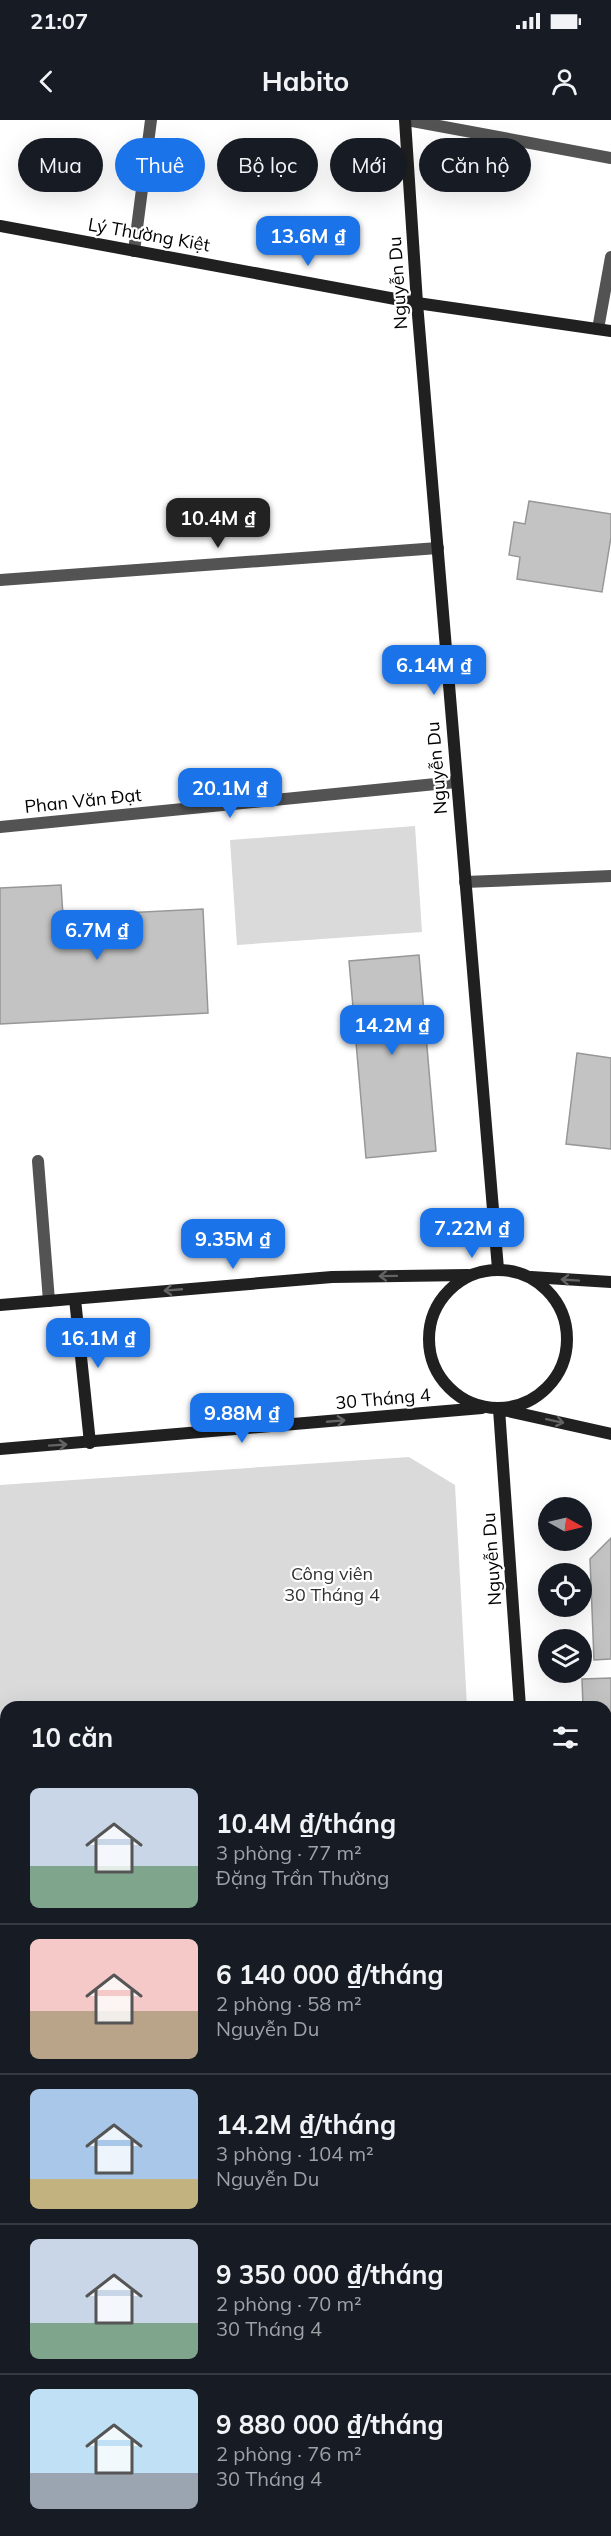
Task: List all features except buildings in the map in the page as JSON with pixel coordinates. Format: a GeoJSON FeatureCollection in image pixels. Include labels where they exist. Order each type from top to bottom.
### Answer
{"type":"FeatureCollection","features":[{"type":"Feature","properties":{"kind":"street"},"geometry":{"type":"LineString","coordinates":[[134,251],[151,120]]}},
{"type":"Feature","properties":{"kind":"street"},"geometry":{"type":"LineString","coordinates":[[406,120],[611,158]]}},
{"type":"Feature","properties":{"kind":"street","name":"Nguyễn Du"},"geometry":{"type":"LineString","coordinates":[[406,120],[417,303],[498,1269]]}},
{"type":"Feature","properties":{"kind":"street","name":"Lý Thường Kiệt"},"geometry":{"type":"LineString","coordinates":[[0,226],[417,303],[605,330]]}},
{"type":"Feature","properties":{"kind":"street"},"geometry":{"type":"LineString","coordinates":[[605,330],[611,258]]}},
{"type":"Feature","properties":{"kind":"street"},"geometry":{"type":"LineString","coordinates":[[0,580],[438,548]]}},
{"type":"Feature","properties":{"kind":"street","name":"Phan Văn Đạt"},"geometry":{"type":"LineString","coordinates":[[0,827],[456,782]]}},
{"type":"Feature","properties":{"kind":"street"},"geometry":{"type":"LineString","coordinates":[[465,882],[611,876]]}},
{"type":"Feature","properties":{"kind":"street"},"geometry":{"type":"LineString","coordinates":[[38,1161],[49,1301]]}},
{"type":"Feature","properties":{"kind":"street","name":"30 Tháng 4"},"geometry":{"type":"LineString","coordinates":[[0,1305],[332,1277],[468,1275],[498,1269],[530,1277],[611,1282]]}},
{"type":"Feature","properties":{"kind":"street","name":"30 Tháng 4"},"geometry":{"type":"LineString","coordinates":[[468,1275],[445,1293],[431,1318],[428,1347],[437,1374],[456,1395],[482,1408]]}},
{"type":"Feature","properties":{"kind":"street","name":"30 Tháng 4"},"geometry":{"type":"LineString","coordinates":[[499,1409],[519,1406],[540,1395],[555,1378],[565,1357],[567,1333],[562,1310],[549,1291],[530,1277]]}},
{"type":"Feature","properties":{"kind":"street"},"geometry":{"type":"LineString","coordinates":[[75,1299],[90,1443]]}},
{"type":"Feature","properties":{"kind":"street","name":"30 Tháng 4"},"geometry":{"type":"LineString","coordinates":[[0,1449],[482,1408],[499,1409],[611,1434]]}},
{"type":"Feature","properties":{"kind":"street","name":"Nguyễn Du"},"geometry":{"type":"LineString","coordinates":[[499,1409],[520,1701]]}},
{"type":"Feature","properties":{"kind":"green space"},"geometry":{"type":"Polygon","coordinates":[[[415,826],[422,932],[237,945],[230,840],[415,826]]]}},
{"type":"Feature","properties":{"kind":"green space","name":"Công viên 30 Tháng 4"},"geometry":{"type":"Polygon","coordinates":[[[409,1457],[455,1485],[467,1701],[0,1701],[0,1485],[409,1457]]]}}]}
